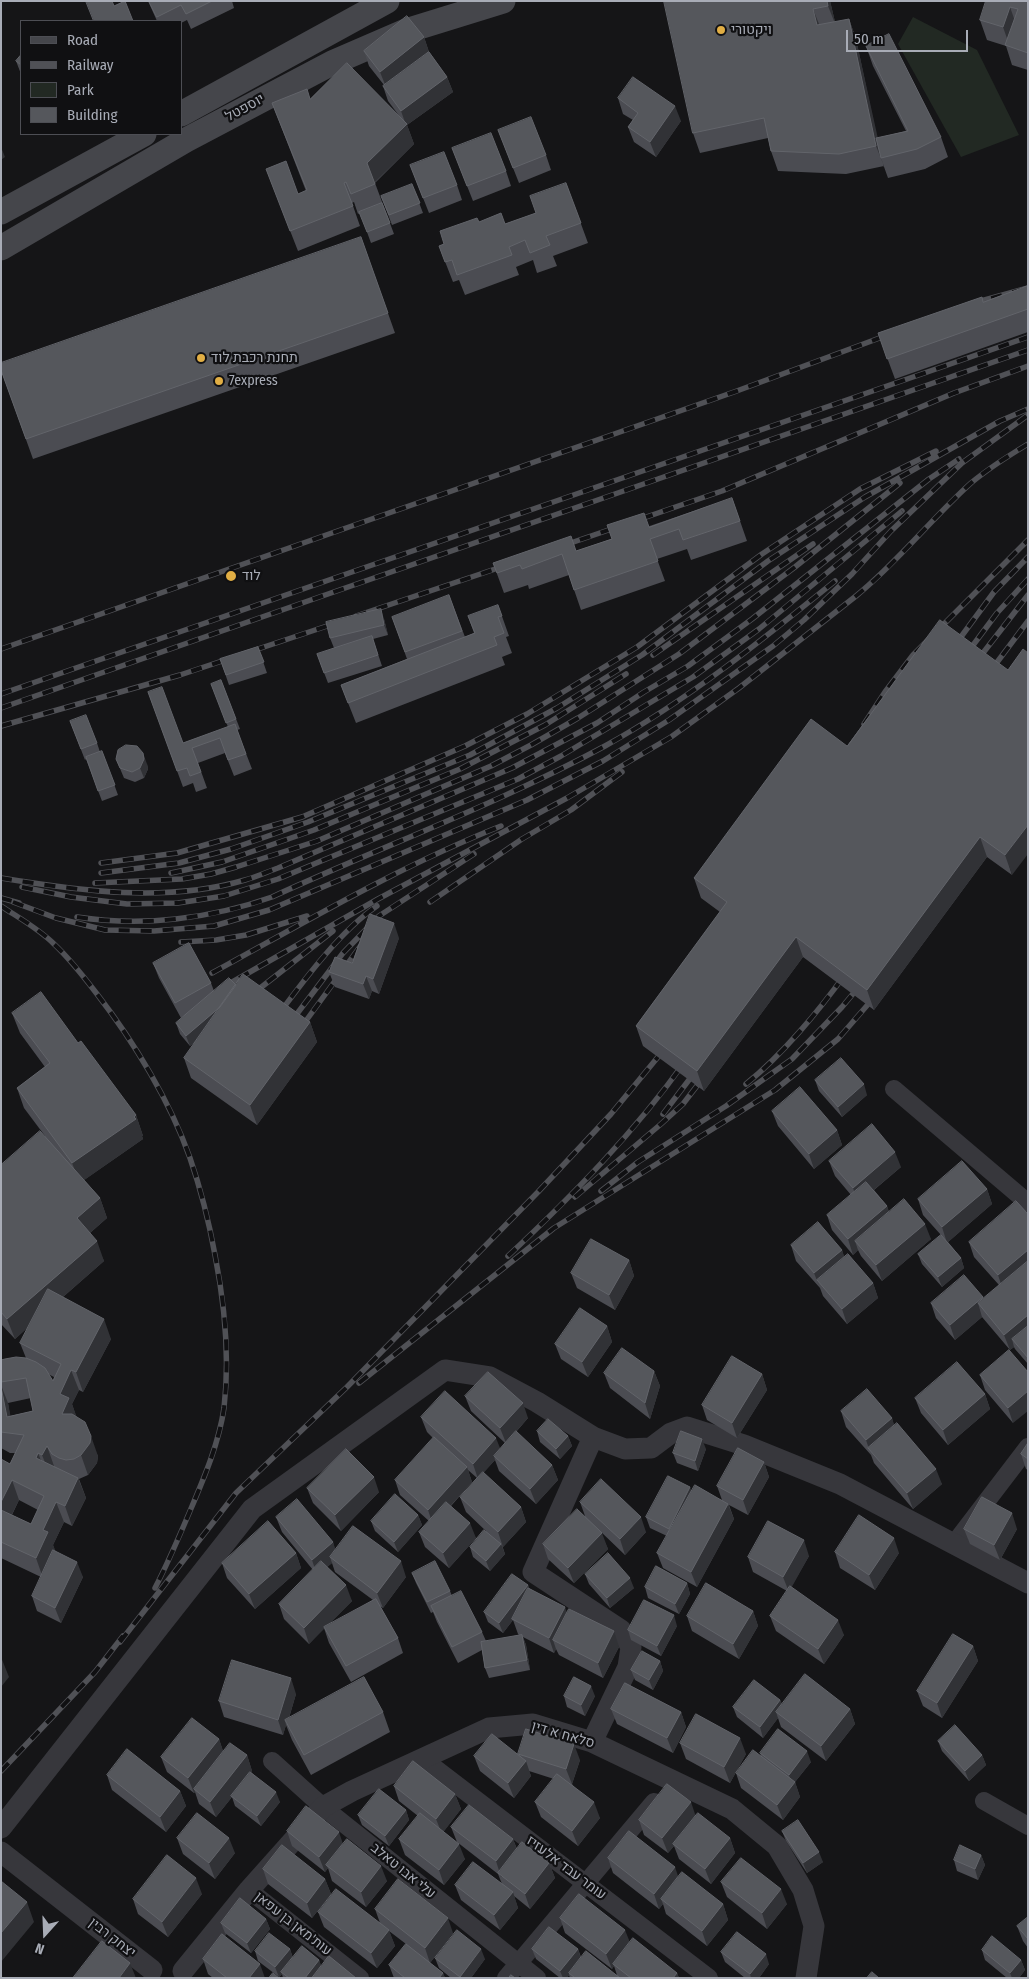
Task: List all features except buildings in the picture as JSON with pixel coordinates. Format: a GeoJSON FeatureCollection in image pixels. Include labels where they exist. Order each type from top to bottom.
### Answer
{"type":"FeatureCollection","features":[{"type":"Feature","properties":{"kind":"main road","name":"יוספטל"},"geometry":{"type":"LineString","coordinates":[[182,113],[387,1]]}},
{"type":"Feature","properties":{"kind":"main road","name":"יוספטל"},"geometry":{"type":"LineString","coordinates":[[1,248],[54,215],[186,140],[332,63],[406,30],[503,1]]}},
{"type":"Feature","properties":{"kind":"main road"},"geometry":{"type":"LineString","coordinates":[[1,212],[142,135]]}},
{"type":"Feature","properties":{"kind":"street"},"geometry":{"type":"LineString","coordinates":[[894,1089],[1028,1203]]}},
{"type":"Feature","properties":{"kind":"street"},"geometry":{"type":"LineString","coordinates":[[1,1828],[252,1509],[445,1370],[490,1377],[537,1402],[593,1437],[625,1448],[651,1448],[670,1433],[687,1427],[744,1445],[840,1484],[1028,1583]]}},
{"type":"Feature","properties":{"kind":"street"},"geometry":{"type":"LineString","coordinates":[[592,1742],[628,1667],[631,1647],[621,1630],[533,1572],[593,1437]]}},
{"type":"Feature","properties":{"kind":"street"},"geometry":{"type":"LineString","coordinates":[[954,1544],[1028,1447]]}},
{"type":"Feature","properties":{"kind":"street","name":"סלאח א דין"},"geometry":{"type":"LineString","coordinates":[[186,1974],[249,1890],[323,1807],[352,1791],[489,1728],[533,1724],[592,1742],[732,1809],[777,1846],[803,1890],[814,1926],[806,1978]]}},
{"type":"Feature","properties":{"kind":"street","name":"עומר עבד אלעזיז"},"geometry":{"type":"LineString","coordinates":[[423,1759],[709,1978]]}},
{"type":"Feature","properties":{"kind":"street","name":"עלי אבו טאלב"},"geometry":{"type":"LineString","coordinates":[[272,1762],[323,1807],[537,1978]]}},
{"type":"Feature","properties":{"kind":"street"},"geometry":{"type":"LineString","coordinates":[[506,1978],[672,1780]]}},
{"type":"Feature","properties":{"kind":"street"},"geometry":{"type":"LineString","coordinates":[[984,1801],[1028,1826]]}},
{"type":"Feature","properties":{"kind":"street","name":"יצחק רבין"},"geometry":{"type":"LineString","coordinates":[[1,1852],[149,1974]]}},
{"type":"Feature","properties":{"kind":"street","name":"עות'מאן בן עפאן"},"geometry":{"type":"LineString","coordinates":[[249,1890],[360,1978]]}},
{"type":"Feature","properties":{"kind":"street"},"geometry":{"type":"LineString","coordinates":[[149,1974],[159,1966],[168,1964],[176,1966],[186,1974]]}},
{"type":"Feature","properties":{"kind":"green space"},"geometry":{"type":"Polygon","coordinates":[[[913,17],[977,50],[1019,135],[961,157],[898,44],[913,17]]]}},
{"type":"Feature","properties":{"kind":"railway"},"geometry":{"type":"LineString","coordinates":[[970,304],[1028,288]]}},
{"type":"Feature","properties":{"kind":"railway"},"geometry":{"type":"LineString","coordinates":[[1,649],[734,392],[893,333]]}},
{"type":"Feature","properties":{"kind":"railway"},"geometry":{"type":"LineString","coordinates":[[1,694],[1028,337]]}},
{"type":"Feature","properties":{"kind":"railway"},"geometry":{"type":"LineString","coordinates":[[1,708],[1028,350]]}},
{"type":"Feature","properties":{"kind":"railway"},"geometry":{"type":"LineString","coordinates":[[559,547],[722,491],[954,393],[1028,366]]}},
{"type":"Feature","properties":{"kind":"railway"},"geometry":{"type":"LineString","coordinates":[[101,873],[179,863],[231,849],[308,822],[470,755],[557,708],[642,655],[768,561],[865,497],[1000,421],[1028,409]]}},
{"type":"Feature","properties":{"kind":"railway"},"geometry":{"type":"LineString","coordinates":[[13,902],[56,918],[105,930],[154,931],[214,926],[269,910],[527,800],[603,761],[669,720],[773,646],[804,620],[852,574],[891,531],[962,463],[1028,415]]}},
{"type":"Feature","properties":{"kind":"railway"},"geometry":{"type":"LineString","coordinates":[[220,989],[378,899],[567,798],[671,737],[739,688],[856,596],[886,569],[971,483],[999,462],[1028,444]]}},
{"type":"Feature","properties":{"kind":"railway"},"geometry":{"type":"LineString","coordinates":[[101,863],[177,853],[302,817],[465,746],[527,714],[637,647],[762,554],[860,489],[936,451]]}},
{"type":"Feature","properties":{"kind":"railway"},"geometry":{"type":"LineString","coordinates":[[1,878],[62,887],[123,892],[154,893],[215,887],[249,879],[278,868],[512,768],[597,723],[688,666],[752,619],[929,479],[959,459]]}},
{"type":"Feature","properties":{"kind":"railway"},"geometry":{"type":"LineString","coordinates":[[95,883],[182,879],[236,867],[317,841],[491,766],[578,718],[679,654],[795,567],[900,483]]}},
{"type":"Feature","properties":{"kind":"railway"},"geometry":{"type":"LineString","coordinates":[[22,887],[71,897],[127,904],[178,903],[224,896],[278,879],[518,779],[561,756],[693,677],[759,629],[902,511]]}},
{"type":"Feature","properties":{"kind":"railway"},"geometry":{"type":"LineString","coordinates":[[864,724],[913,655],[1028,540]]}},
{"type":"Feature","properties":{"kind":"railway"},"geometry":{"type":"LineString","coordinates":[[653,655],[813,544]]}},
{"type":"Feature","properties":{"kind":"railway"},"geometry":{"type":"LineString","coordinates":[[955,645],[994,592],[1028,557]]}},
{"type":"Feature","properties":{"kind":"railway"},"geometry":{"type":"LineString","coordinates":[[356,616],[510,564]]}},
{"type":"Feature","properties":{"kind":"railway"},"geometry":{"type":"LineString","coordinates":[[965,656],[997,613],[1028,579]]}},
{"type":"Feature","properties":{"kind":"railway"},"geometry":{"type":"LineString","coordinates":[[77,917],[101,920],[151,921],[200,916],[248,905],[272,897],[482,806],[605,746],[666,709],[752,647],[835,581]]}},
{"type":"Feature","properties":{"kind":"railway"},"geometry":{"type":"LineString","coordinates":[[976,662],[1028,595]]}},
{"type":"Feature","properties":{"kind":"railway"},"geometry":{"type":"LineString","coordinates":[[989,673],[1028,621]]}},
{"type":"Feature","properties":{"kind":"railway"},"geometry":{"type":"LineString","coordinates":[[1,726],[180,675],[339,622]]}},
{"type":"Feature","properties":{"kind":"railway"},"geometry":{"type":"LineString","coordinates":[[171,873],[222,862],[314,830],[460,769],[545,725],[626,674]]}},
{"type":"Feature","properties":{"kind":"railway"},"geometry":{"type":"LineString","coordinates":[[430,902],[522,839],[571,810],[622,772]]}},
{"type":"Feature","properties":{"kind":"railway"},"geometry":{"type":"LineString","coordinates":[[212,973],[390,876],[501,826]]}},
{"type":"Feature","properties":{"kind":"railway"},"geometry":{"type":"LineString","coordinates":[[290,1023],[343,953],[379,916],[474,854]]}},
{"type":"Feature","properties":{"kind":"railway"},"geometry":{"type":"LineString","coordinates":[[1,898],[19,903]]}},
{"type":"Feature","properties":{"kind":"railway"},"geometry":{"type":"LineString","coordinates":[[1,906],[42,933],[66,956],[111,1012],[137,1052],[162,1094],[182,1137],[198,1182],[210,1230],[219,1274],[226,1331],[227,1369],[224,1408],[219,1434],[206,1473],[178,1540],[155,1588]]}},
{"type":"Feature","properties":{"kind":"railway"},"geometry":{"type":"LineString","coordinates":[[278,1015],[311,971],[337,942],[363,916],[377,906]]}},
{"type":"Feature","properties":{"kind":"railway"},"geometry":{"type":"LineString","coordinates":[[181,942],[216,940],[246,935],[307,916]]}},
{"type":"Feature","properties":{"kind":"railway"},"geometry":{"type":"LineString","coordinates":[[250,996],[333,931]]}},
{"type":"Feature","properties":{"kind":"railway"},"geometry":{"type":"LineString","coordinates":[[300,1029],[364,941]]}},
{"type":"Feature","properties":{"kind":"railway"},"geometry":{"type":"LineString","coordinates":[[746,1084],[773,1060],[799,1032],[846,973]]}},
{"type":"Feature","properties":{"kind":"railway"},"geometry":{"type":"LineString","coordinates":[[601,1191],[638,1162],[726,1106],[792,1059],[842,1007],[862,983]]}},
{"type":"Feature","properties":{"kind":"railway"},"geometry":{"type":"LineString","coordinates":[[359,1383],[554,1228],[775,1090],[838,1039],[877,994]]}},
{"type":"Feature","properties":{"kind":"railway"},"geometry":{"type":"LineString","coordinates":[[120,1642],[236,1493],[347,1387],[538,1192],[611,1114],[667,1046]]}},
{"type":"Feature","properties":{"kind":"railway"},"geometry":{"type":"LineString","coordinates":[[508,1256],[556,1210],[624,1138],[646,1113],[686,1060]]}},
{"type":"Feature","properties":{"kind":"railway"},"geometry":{"type":"LineString","coordinates":[[663,1114],[698,1068]]}},
{"type":"Feature","properties":{"kind":"railway"},"geometry":{"type":"LineString","coordinates":[[575,1197],[683,1104],[706,1074]]}},
{"type":"Feature","properties":{"kind":"railway"},"geometry":{"type":"LineString","coordinates":[[1,1771],[95,1672],[123,1636]]}},
{"type":"Feature","properties":{"kind":"place","name":"ויקטורי"},"geometry":{"type":"Point","coordinates":[721,30]}},
{"type":"Feature","properties":{"kind":"place","name":"תחנת רכבת לוד"},"geometry":{"type":"Point","coordinates":[201,358]}},
{"type":"Feature","properties":{"kind":"place","name":"7express"},"geometry":{"type":"Point","coordinates":[219,381]}},
{"type":"Feature","properties":{"kind":"place","name":"לוד"},"geometry":{"type":"Point","coordinates":[231,576]}}]}
